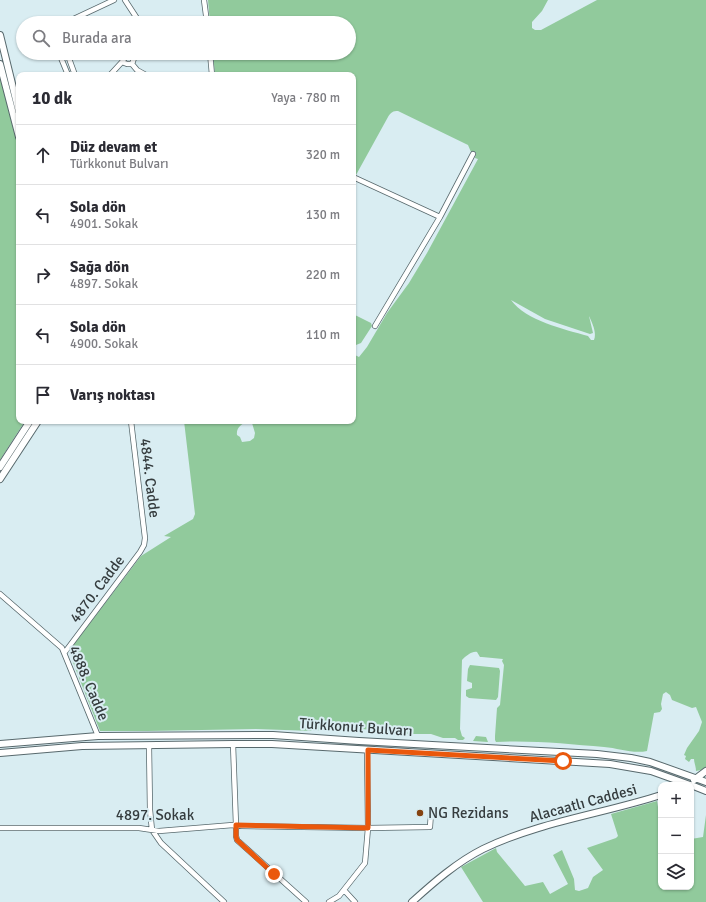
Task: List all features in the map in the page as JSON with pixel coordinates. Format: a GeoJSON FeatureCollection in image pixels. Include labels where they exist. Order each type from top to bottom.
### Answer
{"type":"FeatureCollection","features":[{"type":"Feature","properties":{"kind":"street"},"geometry":{"type":"LineString","coordinates":[[80,16],[114,0]]}},
{"type":"Feature","properties":{"kind":"street"},"geometry":{"type":"LineString","coordinates":[[125,0],[135,16]]}},
{"type":"Feature","properties":{"kind":"street"},"geometry":{"type":"LineString","coordinates":[[204,0],[206,16]]}},
{"type":"Feature","properties":{"kind":"street"},"geometry":{"type":"LineString","coordinates":[[0,35],[16,100]]}},
{"type":"Feature","properties":{"kind":"street"},"geometry":{"type":"LineString","coordinates":[[62,60],[67,72]]}},
{"type":"Feature","properties":{"kind":"street"},"geometry":{"type":"LineString","coordinates":[[69,60],[73,72]]}},
{"type":"Feature","properties":{"kind":"street"},"geometry":{"type":"LineString","coordinates":[[132,64],[133,60]]}},
{"type":"Feature","properties":{"kind":"street"},"geometry":{"type":"LineString","coordinates":[[211,60],[212,72]]}},
{"type":"Feature","properties":{"kind":"street"},"geometry":{"type":"LineString","coordinates":[[113,72],[122,62],[132,64],[141,72]]}},
{"type":"Feature","properties":{"kind":"street"},"geometry":{"type":"LineString","coordinates":[[0,64],[16,125]]}},
{"type":"Feature","properties":{"kind":"street"},"geometry":{"type":"LineString","coordinates":[[375,326],[440,217],[473,154]]}},
{"type":"Feature","properties":{"kind":"street"},"geometry":{"type":"LineString","coordinates":[[356,178],[440,217]]}},
{"type":"Feature","properties":{"kind":"street"},"geometry":{"type":"LineString","coordinates":[[0,468],[28,424]]}},
{"type":"Feature","properties":{"kind":"street"},"geometry":{"type":"LineString","coordinates":[[0,479],[36,424]]}},
{"type":"Feature","properties":{"kind":"street","name":"4844. Cadde"},"geometry":{"type":"LineString","coordinates":[[131,424],[145,538]]}},
{"type":"Feature","properties":{"kind":"street","name":"4870. Cadde"},"geometry":{"type":"LineString","coordinates":[[65,652],[140,552],[144,545],[145,538]]}},
{"type":"Feature","properties":{"kind":"street","name":"4888. Cadde"},"geometry":{"type":"LineString","coordinates":[[0,594],[58,642],[65,652],[98,736]]}},
{"type":"Feature","properties":{"kind":"street","name":"Türkkonut Bulvarı"},"geometry":{"type":"LineString","coordinates":[[0,744],[98,736],[273,735],[597,754],[641,760],[706,782]]}},
{"type":"Feature","properties":{"kind":"street"},"geometry":{"type":"LineString","coordinates":[[233,744],[237,840],[306,902]]}},
{"type":"Feature","properties":{"kind":"street","name":"Türkkonut Bulvarı"},"geometry":{"type":"LineString","coordinates":[[0,753],[65,747],[233,744],[610,764],[651,771],[681,782]]}},
{"type":"Feature","properties":{"kind":"street"},"geometry":{"type":"LineString","coordinates":[[149,745],[150,810],[152,830],[161,843],[224,902]]}},
{"type":"Feature","properties":{"kind":"street"},"geometry":{"type":"LineString","coordinates":[[329,902],[339,896],[365,863],[368,828],[368,750]]}},
{"type":"Feature","properties":{"kind":"street"},"geometry":{"type":"LineString","coordinates":[[692,782],[706,771]]}},
{"type":"Feature","properties":{"kind":"street","name":"Türkkonut Bulvarı"},"geometry":{"type":"LineString","coordinates":[[694,787],[706,792]]}},
{"type":"Feature","properties":{"kind":"street","name":"Alacaatlı Caddesi"},"geometry":{"type":"LineString","coordinates":[[412,902],[440,877],[482,850],[526,831],[658,796]]}},
{"type":"Feature","properties":{"kind":"street","name":"4897. Sokak"},"geometry":{"type":"LineString","coordinates":[[0,828],[139,828],[159,831],[236,825],[368,828],[430,827],[430,813]]}},
{"type":"Feature","properties":{"kind":"street"},"geometry":{"type":"LineString","coordinates":[[344,890],[355,902]]}},
{"type":"Feature","properties":{"kind":"green space"},"geometry":{"type":"Polygon","coordinates":[[[208,0],[548,0],[542,11],[532,22],[532,28],[535,30],[541,30],[597,0],[706,0],[706,767],[696,771],[694,759],[691,759],[689,762],[685,759],[686,756],[684,755],[699,731],[702,722],[696,707],[692,708],[672,700],[670,695],[666,692],[663,694],[661,704],[662,709],[660,712],[654,713],[647,751],[642,752],[604,747],[550,743],[496,742],[497,708],[500,705],[504,665],[502,661],[503,659],[480,657],[477,652],[467,655],[462,660],[460,729],[462,736],[465,738],[463,740],[443,738],[431,734],[408,734],[362,729],[313,731],[256,729],[100,731],[72,660],[72,649],[74,644],[141,556],[171,537],[164,536],[193,519],[195,514],[184,424],[244,424],[238,428],[237,432],[237,435],[240,437],[242,442],[250,441],[254,438],[255,433],[252,424],[356,424],[356,356],[359,357],[367,347],[387,313],[409,283],[478,159],[475,158],[476,152],[471,152],[468,145],[398,111],[395,111],[388,117],[356,175],[356,72],[215,72],[214,60],[356,60],[356,16],[209,16],[208,0]],[[511,300],[526,314],[536,319],[588,336],[591,340],[594,340],[595,331],[589,316],[593,333],[590,334],[545,319],[511,300]]]}},
{"type":"Feature","properties":{"kind":"green space"},"geometry":{"type":"Polygon","coordinates":[[[0,68],[16,126],[16,424],[23,424],[0,460],[0,68]]]}},
{"type":"Feature","properties":{"kind":"green space"},"geometry":{"type":"Polygon","coordinates":[[[356,316],[371,323],[372,326],[361,343],[356,345],[356,316]]]}},
{"type":"Feature","properties":{"kind":"green space"},"geometry":{"type":"Polygon","coordinates":[[[470,665],[499,668],[498,697],[496,700],[469,698],[466,696],[466,690],[472,688],[472,683],[467,681],[468,669],[470,665]]]}},
{"type":"Feature","properties":{"kind":"green space"},"geometry":{"type":"Polygon","coordinates":[[[476,736],[486,737],[488,742],[473,741],[476,736]]]}},
{"type":"Feature","properties":{"kind":"green space"},"geometry":{"type":"Polygon","coordinates":[[[657,801],[658,890],[694,890],[694,838],[703,837],[706,815],[706,902],[483,902],[461,867],[496,848],[497,852],[525,886],[543,882],[550,894],[568,884],[553,855],[562,850],[574,879],[575,890],[579,891],[588,888],[593,877],[603,870],[587,848],[618,836],[611,814],[657,801]]]}},
{"type":"Feature","properties":{"kind":"place","name":"NG Rezidans"},"geometry":{"type":"Point","coordinates":[420,813]}},
{"type":"Feature","properties":{"kind":"route"},"geometry":{"type":"LineString","coordinates":[[274,874],[237,840],[236,825],[368,828],[368,750],[563,761]]}}]}
